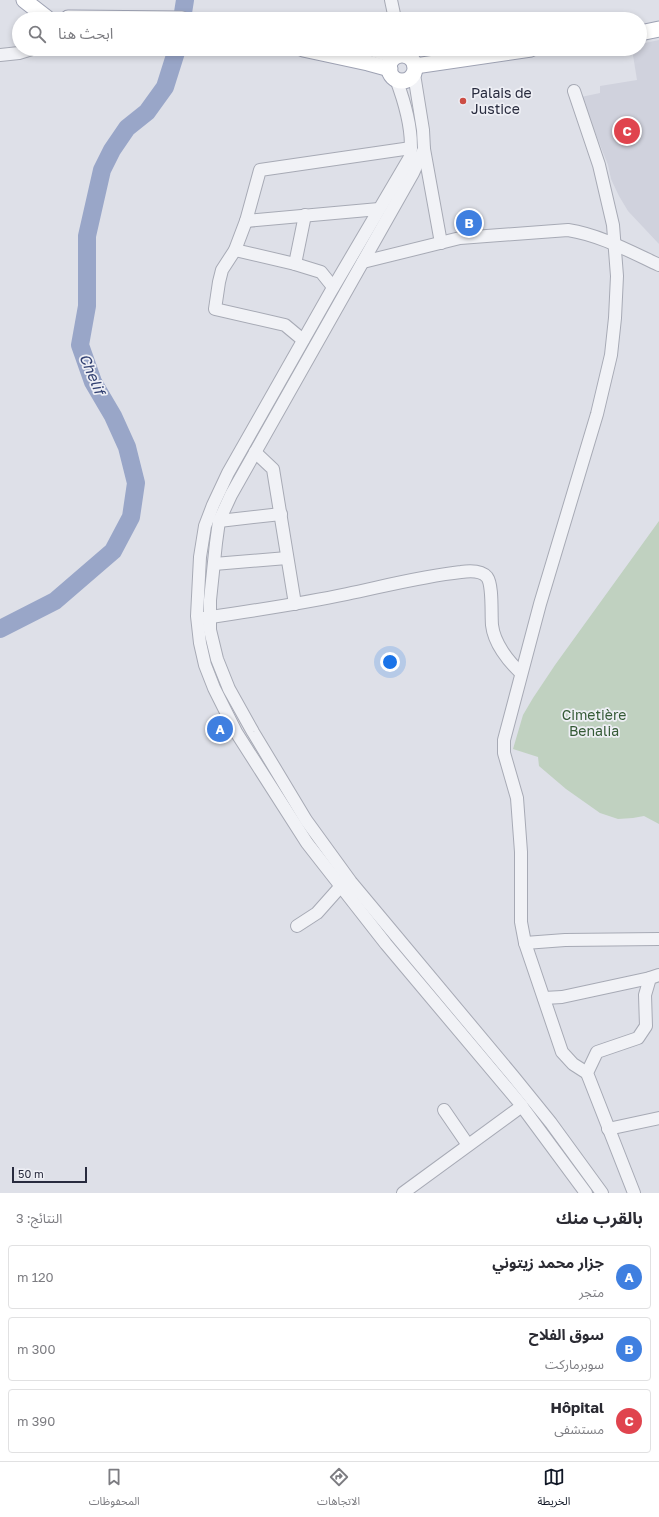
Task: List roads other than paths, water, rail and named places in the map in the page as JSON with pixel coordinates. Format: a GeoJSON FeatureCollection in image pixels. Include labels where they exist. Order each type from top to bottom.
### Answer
{"type":"FeatureCollection","features":[{"type":"Feature","properties":{"kind":"main road"},"geometry":{"type":"LineString","coordinates":[[24,0],[39,12]]}},
{"type":"Feature","properties":{"kind":"main road"},"geometry":{"type":"LineString","coordinates":[[647,31],[659,29]]}},
{"type":"Feature","properties":{"kind":"main road"},"geometry":{"type":"LineString","coordinates":[[336,56],[368,63],[396,62],[408,56],[411,58],[415,70]]}},
{"type":"Feature","properties":{"kind":"main road"},"geometry":{"type":"LineString","coordinates":[[385,56],[396,62],[400,80],[407,80],[415,70],[492,56]]}},
{"type":"Feature","properties":{"kind":"street"},"geometry":{"type":"LineString","coordinates":[[391,0],[394,12]]}},
{"type":"Feature","properties":{"kind":"street"},"geometry":{"type":"LineString","coordinates":[[0,55],[12,54]]}},
{"type":"Feature","properties":{"kind":"street"},"geometry":{"type":"LineString","coordinates":[[396,62],[410,132],[410,157],[333,287],[228,473],[213,505],[205,526],[200,556],[198,619],[200,643],[205,665],[214,688],[236,732],[307,843],[386,944],[522,1106],[586,1193]]}},
{"type":"Feature","properties":{"kind":"street"},"geometry":{"type":"LineString","coordinates":[[415,70],[424,149],[441,243]]}},
{"type":"Feature","properties":{"kind":"street"},"geometry":{"type":"LineString","coordinates":[[574,91],[599,165],[613,225],[617,276],[611,356],[597,414],[521,673],[504,740],[506,760],[517,798],[521,852],[521,922],[525,943],[562,1052],[573,1064],[587,1073],[634,1193]]}},
{"type":"Feature","properties":{"kind":"street"},"geometry":{"type":"LineString","coordinates":[[303,340],[285,325],[215,309],[222,270],[235,250],[246,220],[260,170],[411,148]]}},
{"type":"Feature","properties":{"kind":"street"},"geometry":{"type":"LineString","coordinates":[[424,149],[413,173],[231,495],[219,521],[210,600],[210,630],[217,658],[229,689],[306,820],[352,882],[551,1123],[602,1193]]}},
{"type":"Feature","properties":{"kind":"street"},"geometry":{"type":"LineString","coordinates":[[246,220],[379,209]]}},
{"type":"Feature","properties":{"kind":"street"},"geometry":{"type":"LineString","coordinates":[[295,264],[305,215]]}},
{"type":"Feature","properties":{"kind":"street"},"geometry":{"type":"LineString","coordinates":[[363,262],[460,238],[568,230],[583,232],[659,265]]}},
{"type":"Feature","properties":{"kind":"street"},"geometry":{"type":"LineString","coordinates":[[235,250],[295,264],[321,272],[333,287]]}},
{"type":"Feature","properties":{"kind":"street"},"geometry":{"type":"LineString","coordinates":[[255,452],[273,469],[295,604]]}},
{"type":"Feature","properties":{"kind":"street"},"geometry":{"type":"LineString","coordinates":[[219,521],[280,514]]}},
{"type":"Feature","properties":{"kind":"street"},"geometry":{"type":"LineString","coordinates":[[214,564],[287,558]]}},
{"type":"Feature","properties":{"kind":"street"},"geometry":{"type":"LineString","coordinates":[[198,619],[295,604],[472,571],[481,573],[487,577],[490,586],[492,627],[499,645],[509,662],[521,673]]}},
{"type":"Feature","properties":{"kind":"street"},"geometry":{"type":"LineString","coordinates":[[297,926],[317,912],[340,886]]}},
{"type":"Feature","properties":{"kind":"street"},"geometry":{"type":"LineString","coordinates":[[525,943],[566,940],[659,939]]}},
{"type":"Feature","properties":{"kind":"street"},"geometry":{"type":"LineString","coordinates":[[544,998],[562,997],[654,976]]}},
{"type":"Feature","properties":{"kind":"street"},"geometry":{"type":"LineString","coordinates":[[587,1073],[597,1052],[638,1038],[646,1026],[645,995],[654,976]]}},
{"type":"Feature","properties":{"kind":"street"},"geometry":{"type":"LineString","coordinates":[[403,1193],[522,1106]]}},
{"type":"Feature","properties":{"kind":"street"},"geometry":{"type":"LineString","coordinates":[[444,1110],[468,1145]]}},
{"type":"Feature","properties":{"kind":"street"},"geometry":{"type":"LineString","coordinates":[[608,1129],[659,1118]]}},
{"type":"Feature","properties":{"kind":"waterway","name":"Chelif"},"geometry":{"type":"LineString","coordinates":[[183,12],[185,0]]}},
{"type":"Feature","properties":{"kind":"waterway","name":"Chelif"},"geometry":{"type":"LineString","coordinates":[[0,629],[55,601],[113,551],[131,517],[136,483],[127,447],[113,416],[93,382],[80,345],[87,306],[87,236],[102,170],[112,150],[127,128],[147,112],[165,87],[175,56]]}},
{"type":"Feature","properties":{"kind":"place","name":"Palais de Justice"},"geometry":{"type":"Point","coordinates":[463,101]}},
{"type":"Feature","properties":{"kind":"place","name":"Hôpital"},"geometry":{"type":"Point","coordinates":[627,131]}},
{"type":"Feature","properties":{"kind":"place","name":"سوق الفلاح"},"geometry":{"type":"Point","coordinates":[469,223]}},
{"type":"Feature","properties":{"kind":"place","name":"جزار محمد زيتوني"},"geometry":{"type":"Point","coordinates":[220,729]}},
{"type":"Feature","properties":{"kind":"park label","name":"Cimetière Benalia"},"geometry":{"type":"Point","coordinates":[594,724]}}]}
